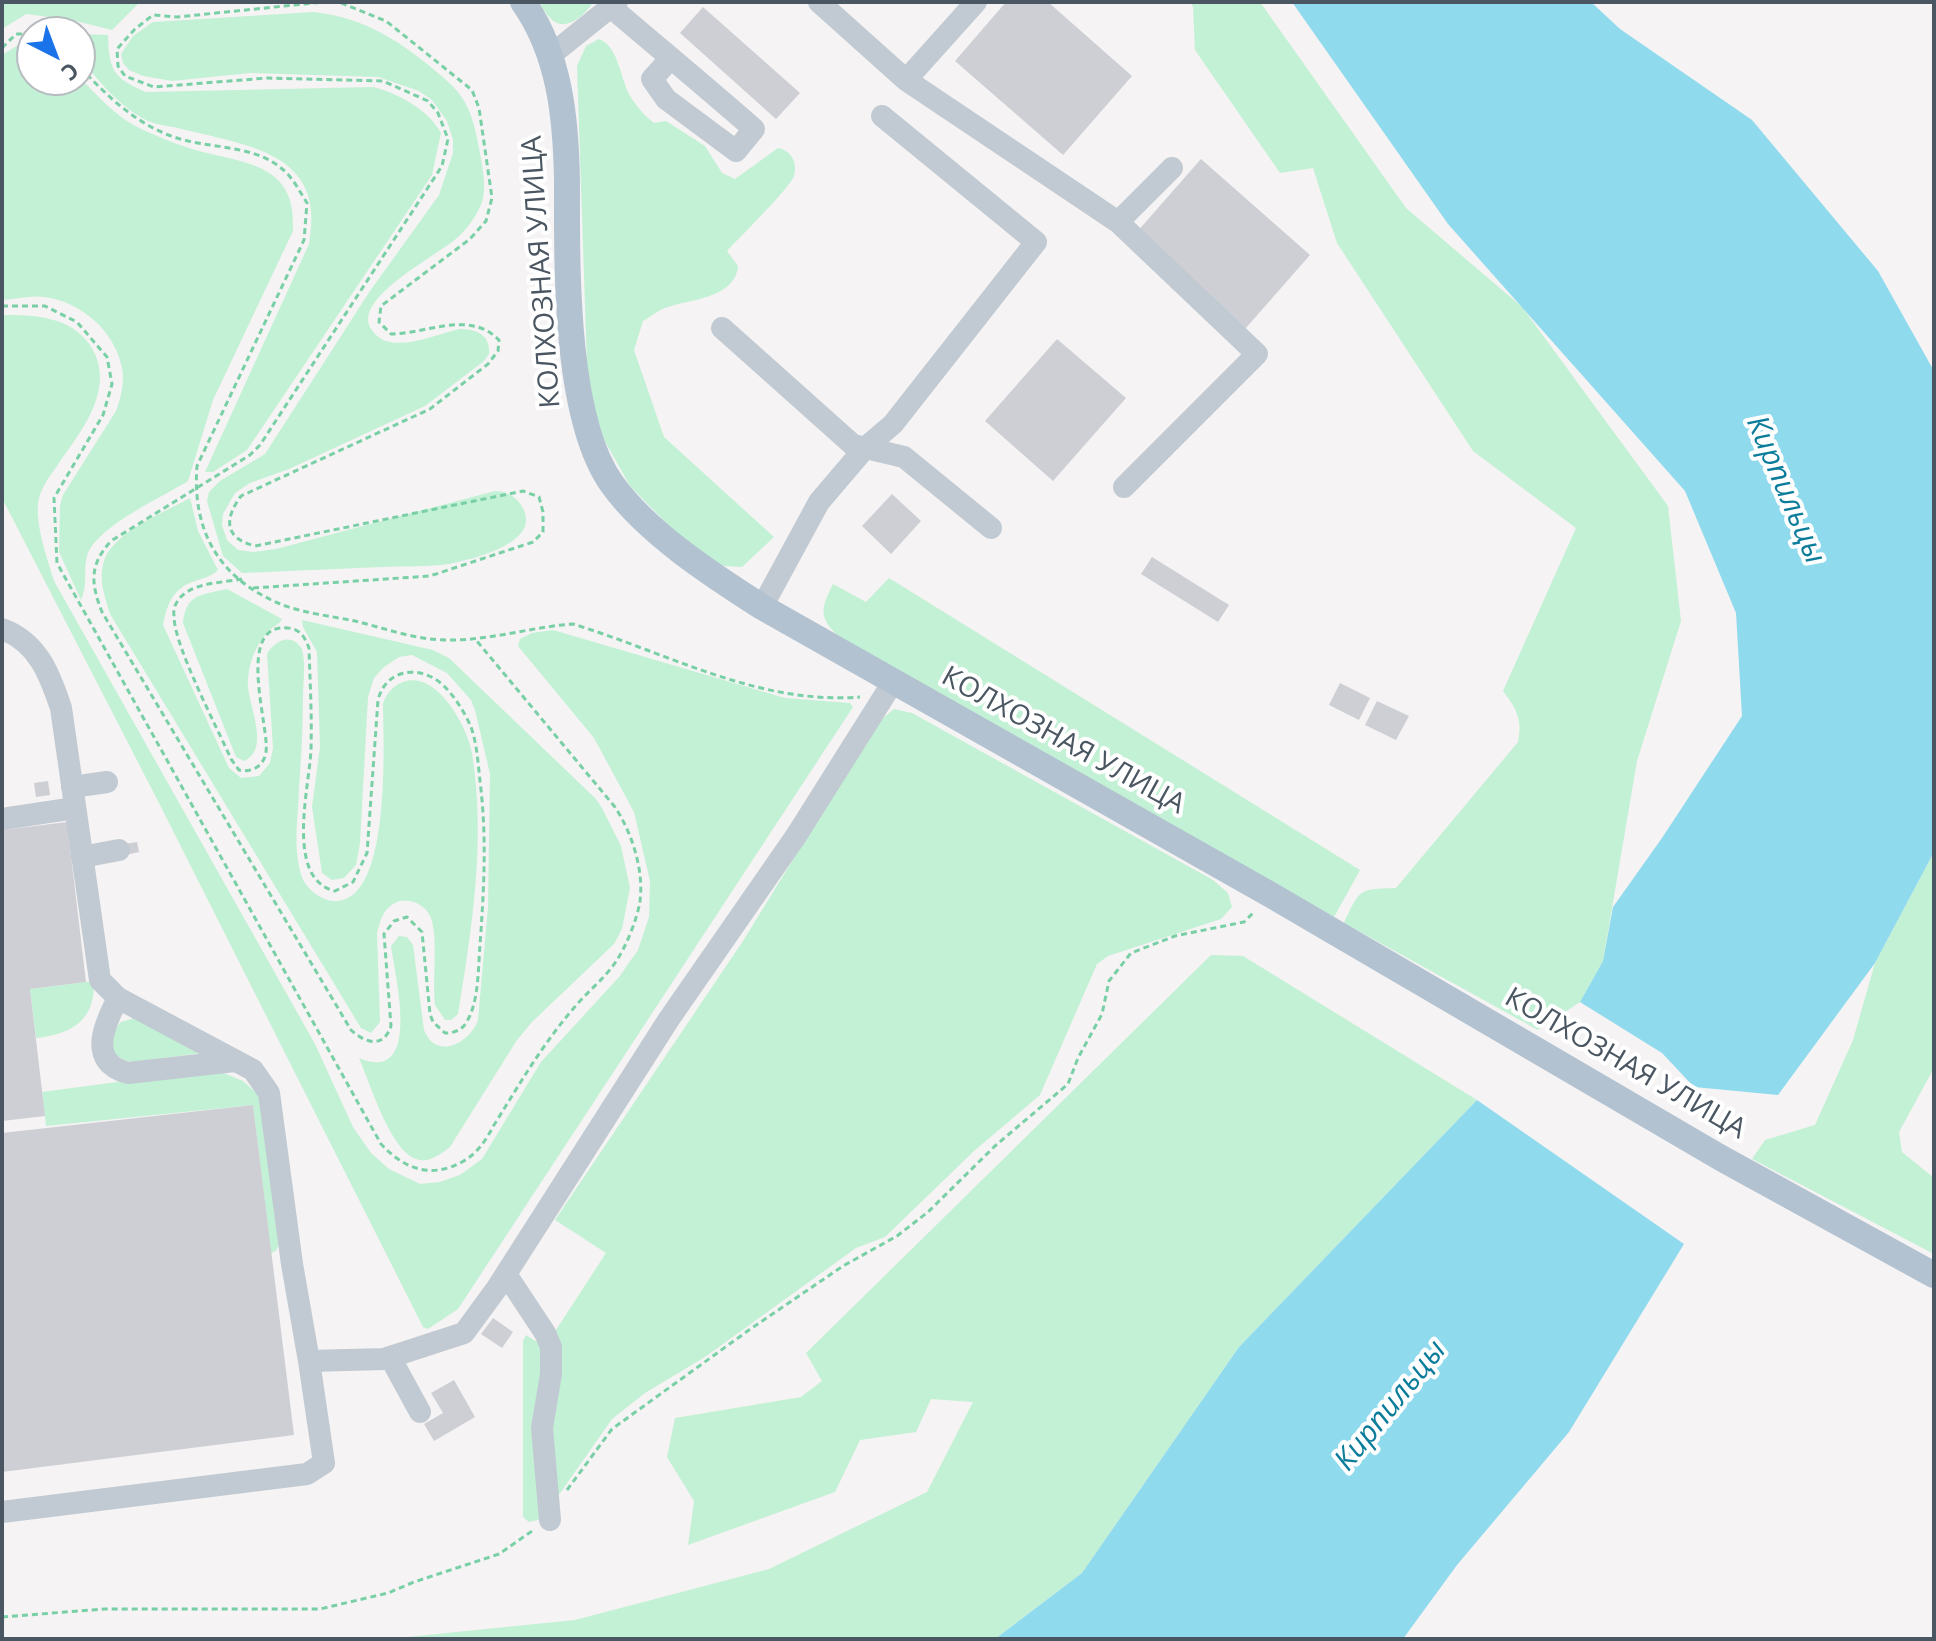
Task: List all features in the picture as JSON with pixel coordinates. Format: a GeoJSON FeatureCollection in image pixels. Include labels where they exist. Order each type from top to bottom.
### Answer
{"type":"FeatureCollection","features":[{"type":"Feature","properties":{"kind":"main road","name":"КОЛХОЗНАЯ УЛИЦА"},"geometry":{"type":"LineString","coordinates":[[523,2],[537,23],[551,55],[566,140],[567,266],[579,402],[593,447],[611,484],[660,533],[709,574],[888,688],[1271,895],[1721,1158],[1934,1275]]}},
{"type":"Feature","properties":{"kind":"lane"},"geometry":{"type":"LineString","coordinates":[[819,2],[906,80],[1118,222],[1257,354],[1124,487]]}},
{"type":"Feature","properties":{"kind":"lane"},"geometry":{"type":"LineString","coordinates":[[906,80],[976,2]]}},
{"type":"Feature","properties":{"kind":"lane"},"geometry":{"type":"LineString","coordinates":[[551,55],[615,5],[754,129],[736,151],[666,99],[652,79],[671,58]]}},
{"type":"Feature","properties":{"kind":"lane"},"geometry":{"type":"LineString","coordinates":[[762,607],[819,502],[865,448],[893,424],[1036,242],[882,116]]}},
{"type":"Feature","properties":{"kind":"lane"},"geometry":{"type":"LineString","coordinates":[[1118,222],[1172,168]]}},
{"type":"Feature","properties":{"kind":"lane"},"geometry":{"type":"LineString","coordinates":[[722,328],[853,445],[904,457],[991,528]]}},
{"type":"Feature","properties":{"kind":"lane"},"geometry":{"type":"LineString","coordinates":[[2,629],[13,633],[47,667],[61,708],[100,980],[118,998],[253,1070],[269,1093],[324,1463],[307,1474],[2,1512]]}},
{"type":"Feature","properties":{"kind":"lane"},"geometry":{"type":"LineString","coordinates":[[309,1361],[390,1357],[464,1333],[506,1274],[669,1019],[796,836],[888,688]]}},
{"type":"Feature","properties":{"kind":"lane"},"geometry":{"type":"LineString","coordinates":[[2,819],[74,797],[107,782]]}},
{"type":"Feature","properties":{"kind":"lane"},"geometry":{"type":"LineString","coordinates":[[82,857],[119,850]]}},
{"type":"Feature","properties":{"kind":"lane"},"geometry":{"type":"LineString","coordinates":[[118,998],[105,1023],[102,1039],[105,1058],[115,1069],[128,1073],[235,1061]]}},
{"type":"Feature","properties":{"kind":"lane"},"geometry":{"type":"LineString","coordinates":[[506,1274],[551,1347],[551,1374],[542,1428],[550,1520]]}},
{"type":"Feature","properties":{"kind":"lane"},"geometry":{"type":"LineString","coordinates":[[390,1357],[420,1412]]}},
{"type":"Feature","properties":{"kind":"path"},"geometry":{"type":"LineString","coordinates":[[242,579],[193,588],[179,599],[173,619],[179,642],[231,759],[239,770],[245,772],[259,766],[267,752],[256,671],[263,645],[272,633],[284,628],[295,630],[304,637],[309,648],[311,750],[304,819],[305,848],[309,868],[322,885],[335,891],[353,882],[367,853],[378,700],[386,682],[397,674],[409,671],[436,679],[450,693],[469,723],[477,748],[486,827],[486,864],[476,985],[467,1022],[460,1029],[445,1033],[433,1022],[422,932],[407,917],[394,921],[384,934],[389,1032],[374,1043],[361,1039],[351,1030],[102,612],[96,596],[94,568],[97,558],[120,533],[195,490],[250,455],[260,445],[442,166],[448,139],[438,113],[428,101],[383,81],[267,78],[154,87],[125,76],[118,66],[117,49],[153,15],[177,17],[324,2]]}},
{"type":"Feature","properties":{"kind":"path"},"geometry":{"type":"LineString","coordinates":[[253,588],[430,576],[533,542],[543,532],[539,497],[523,491],[255,546],[238,539],[229,526],[229,516],[241,496],[430,409],[488,364],[498,351],[499,340],[490,331],[469,322],[409,334],[391,334],[379,322],[381,306],[470,239],[486,221],[492,198],[479,108],[472,90],[386,21],[339,2]]}},
{"type":"Feature","properties":{"kind":"path"},"geometry":{"type":"LineString","coordinates":[[96,84],[136,118],[174,137],[251,153],[282,168],[307,203],[304,240],[197,466],[195,490],[199,520],[208,542],[224,564],[253,588],[279,603],[424,638],[476,640],[545,626],[573,624],[747,685],[795,696],[838,698],[888,688]]}},
{"type":"Feature","properties":{"kind":"path"},"geometry":{"type":"LineString","coordinates":[[2,306],[45,306],[77,322],[107,357],[112,384],[103,415],[54,498],[57,563],[381,1144],[403,1164],[431,1172],[461,1163],[482,1145],[542,1048],[615,963],[634,921],[640,899],[634,846],[615,807],[476,640]]}},
{"type":"Feature","properties":{"kind":"path"},"geometry":{"type":"LineString","coordinates":[[2,1617],[104,1609],[320,1609],[388,1593],[499,1554],[550,1520],[569,1487],[612,1429],[819,1282],[897,1236],[928,1212],[995,1146],[1068,1084],[1102,1014],[1109,981],[1131,953],[1175,936],[1244,922],[1271,895]]}},
{"type":"Feature","properties":{"kind":"green space"},"geometry":{"type":"Polygon","coordinates":[[[2,2],[140,2],[112,30],[96,26],[96,16],[26,14],[16,16],[16,20],[2,29],[2,2]]]}},
{"type":"Feature","properties":{"kind":"green space"},"geometry":{"type":"Polygon","coordinates":[[[539,2],[593,2],[577,19],[560,24],[539,2]]]}},
{"type":"Feature","properties":{"kind":"green space"},"geometry":{"type":"Polygon","coordinates":[[[1190,2],[1260,2],[1406,208],[1522,307],[1668,506],[1681,621],[1637,761],[1603,961],[1580,1002],[1538,1030],[1344,923],[1362,893],[1396,888],[1518,742],[1520,727],[1517,715],[1503,691],[1576,528],[1473,451],[1337,243],[1313,168],[1280,173],[1195,50],[1193,7],[1190,2]]]}},
{"type":"Feature","properties":{"kind":"green space"},"geometry":{"type":"Polygon","coordinates":[[[313,12],[357,22],[397,42],[446,80],[462,97],[476,131],[484,175],[480,207],[462,233],[401,277],[375,302],[369,315],[370,327],[377,336],[398,343],[465,329],[485,337],[489,354],[425,406],[289,469],[250,483],[235,493],[223,514],[222,525],[227,540],[238,550],[254,552],[276,549],[495,491],[510,495],[521,505],[526,518],[524,529],[516,539],[474,558],[433,566],[242,573],[223,556],[207,501],[209,492],[220,481],[265,454],[370,291],[439,195],[453,153],[453,140],[447,121],[432,100],[419,91],[378,77],[250,73],[172,81],[129,70],[121,54],[133,36],[153,22],[313,12]]]}},
{"type":"Feature","properties":{"kind":"green space"},"geometry":{"type":"Polygon","coordinates":[[[96,35],[108,35],[115,71],[126,82],[146,92],[373,87],[412,104],[429,117],[441,133],[432,175],[247,450],[213,472],[205,472],[309,244],[311,213],[306,189],[294,171],[276,158],[255,148],[148,121],[122,104],[96,77],[96,35]]]}},
{"type":"Feature","properties":{"kind":"green space"},"geometry":{"type":"Polygon","coordinates":[[[599,39],[616,57],[628,92],[642,112],[654,123],[666,121],[705,146],[722,173],[735,179],[778,148],[787,151],[794,162],[794,176],[790,182],[727,251],[738,266],[729,285],[709,296],[656,312],[643,321],[634,350],[664,437],[774,537],[742,567],[724,566],[711,560],[678,535],[630,486],[596,425],[587,365],[577,66],[586,46],[599,39]]]}},
{"type":"Feature","properties":{"kind":"green space"},"geometry":{"type":"Polygon","coordinates":[[[16,46],[16,96],[96,94],[116,113],[141,129],[184,147],[266,171],[287,192],[292,209],[293,231],[213,400],[188,481],[116,524],[93,545],[87,556],[81,600],[59,552],[60,505],[63,495],[116,411],[123,373],[112,342],[83,312],[45,297],[2,300],[2,55],[16,46]]]}},
{"type":"Feature","properties":{"kind":"green space"},"geometry":{"type":"Polygon","coordinates":[[[2,315],[39,317],[62,323],[82,335],[98,361],[100,377],[93,408],[45,483],[38,503],[40,533],[54,581],[315,1044],[353,1127],[371,1153],[389,1169],[420,1184],[440,1182],[460,1175],[482,1159],[541,1062],[619,977],[638,950],[649,917],[650,881],[634,812],[594,738],[518,646],[520,639],[532,633],[553,630],[785,698],[850,703],[853,707],[458,1309],[428,1329],[423,1327],[2,498],[2,315]]]}},
{"type":"Feature","properties":{"kind":"green space"},"geometry":{"type":"Polygon","coordinates":[[[190,498],[198,531],[218,570],[176,592],[163,625],[229,768],[241,778],[259,776],[270,763],[273,748],[267,654],[284,640],[294,641],[302,649],[304,673],[297,843],[301,874],[313,892],[332,901],[352,896],[366,878],[375,851],[380,818],[383,703],[391,690],[403,682],[415,680],[427,684],[448,703],[464,729],[472,753],[476,786],[476,884],[458,1014],[451,1020],[445,1020],[435,1005],[435,941],[430,916],[418,904],[402,901],[386,911],[377,933],[380,1022],[371,1033],[361,1028],[110,614],[102,577],[107,554],[115,543],[139,525],[190,498]]]}},
{"type":"Feature","properties":{"kind":"green space"},"geometry":{"type":"Polygon","coordinates":[[[889,578],[1360,870],[1334,917],[838,636],[824,617],[826,600],[833,584],[866,602],[889,578]]]}},
{"type":"Feature","properties":{"kind":"green space"},"geometry":{"type":"Polygon","coordinates":[[[227,589],[282,619],[260,642],[251,664],[248,687],[257,739],[252,756],[244,761],[236,757],[183,623],[188,606],[197,597],[227,589]]]}},
{"type":"Feature","properties":{"kind":"green space"},"geometry":{"type":"Polygon","coordinates":[[[302,620],[433,650],[449,658],[596,799],[621,846],[630,888],[622,929],[614,944],[532,1022],[517,1040],[450,1147],[430,1159],[416,1159],[398,1143],[389,1130],[359,1058],[379,1062],[392,1056],[398,1042],[400,1002],[391,946],[399,936],[407,937],[413,945],[424,1030],[429,1039],[436,1045],[452,1045],[468,1036],[478,1020],[488,907],[490,774],[475,710],[471,700],[447,673],[412,655],[399,657],[374,678],[368,697],[360,843],[356,865],[344,878],[332,880],[322,873],[312,807],[320,747],[317,652],[302,620]]]}},
{"type":"Feature","properties":{"kind":"green space"},"geometry":{"type":"Polygon","coordinates":[[[894,709],[912,713],[1213,880],[1228,893],[1232,907],[1221,919],[1108,956],[1097,964],[1040,1095],[974,1151],[885,1237],[856,1248],[705,1357],[645,1393],[612,1419],[542,1519],[529,1522],[523,1517],[523,1341],[526,1335],[545,1347],[606,1253],[555,1220],[743,941],[877,723],[894,709]]]}},
{"type":"Feature","properties":{"kind":"green space"},"geometry":{"type":"Polygon","coordinates":[[[1934,852],[1934,1068],[1899,1132],[1902,1152],[1934,1178],[1934,1254],[1752,1159],[1765,1140],[1815,1125],[1853,1040],[1875,963],[1934,852]]]}},
{"type":"Feature","properties":{"kind":"green space"},"geometry":{"type":"Polygon","coordinates":[[[1211,955],[1243,956],[1477,1100],[1239,1347],[1082,1573],[995,1639],[387,1639],[575,1620],[769,1569],[927,1492],[973,1402],[931,1399],[916,1432],[860,1440],[835,1492],[688,1545],[694,1501],[667,1457],[675,1418],[801,1397],[822,1381],[806,1353],[1211,955]]]}},
{"type":"Feature","properties":{"kind":"green space"},"geometry":{"type":"Polygon","coordinates":[[[94,981],[90,1006],[79,1023],[60,1033],[36,1038],[30,989],[94,981]]]}},
{"type":"Feature","properties":{"kind":"green space"},"geometry":{"type":"Polygon","coordinates":[[[137,1017],[202,1053],[132,1062],[124,1060],[114,1054],[111,1033],[121,1022],[137,1017]]]}},
{"type":"Feature","properties":{"kind":"green space"},"geometry":{"type":"Polygon","coordinates":[[[214,1069],[243,1081],[259,1095],[279,1244],[276,1251],[271,1253],[253,1105],[46,1126],[42,1092],[214,1069]]]}},
{"type":"Feature","properties":{"kind":"water","name":"Кирпильцы"},"geometry":{"type":"Polygon","coordinates":[[[1292,2],[1591,2],[1620,29],[1752,120],[1878,271],[1934,371],[1934,852],[1875,963],[1778,1095],[1694,1087],[1662,1053],[1580,1002],[1603,961],[1613,907],[1742,716],[1736,613],[1685,491],[1448,224],[1292,2]]]}},
{"type":"Feature","properties":{"kind":"water","name":"Кирпильцы"},"geometry":{"type":"Polygon","coordinates":[[[1477,1100],[1684,1244],[1569,1432],[1457,1565],[1403,1639],[995,1639],[1082,1573],[1239,1347],[1477,1100]]]}},
{"type":"Feature","properties":{"kind":"building"},"geometry":{"type":"Polygon","coordinates":[[[1006,2],[1048,2],[1132,76],[1063,155],[955,61],[1006,2]]]}},
{"type":"Feature","properties":{"kind":"building"},"geometry":{"type":"Polygon","coordinates":[[[703,7],[800,93],[776,119],[680,33],[703,7]]]}},
{"type":"Feature","properties":{"kind":"building"},"geometry":{"type":"Polygon","coordinates":[[[1201,159],[1310,255],[1245,329],[1136,233],[1201,159]]]}},
{"type":"Feature","properties":{"kind":"building"},"geometry":{"type":"Polygon","coordinates":[[[1057,339],[1126,398],[1053,481],[985,421],[1057,339]]]}},
{"type":"Feature","properties":{"kind":"building"},"geometry":{"type":"Polygon","coordinates":[[[892,494],[921,521],[891,554],[862,526],[892,494]]]}},
{"type":"Feature","properties":{"kind":"building"},"geometry":{"type":"Polygon","coordinates":[[[1152,557],[1229,605],[1218,622],[1141,574],[1152,557]]]}},
{"type":"Feature","properties":{"kind":"building"},"geometry":{"type":"Polygon","coordinates":[[[1340,683],[1370,698],[1359,720],[1329,705],[1340,683]]]}},
{"type":"Feature","properties":{"kind":"building"},"geometry":{"type":"Polygon","coordinates":[[[1377,701],[1409,716],[1396,740],[1365,725],[1377,701]]]}},
{"type":"Feature","properties":{"kind":"building"},"geometry":{"type":"Polygon","coordinates":[[[48,781],[50,795],[36,797],[34,783],[48,781]]]}},
{"type":"Feature","properties":{"kind":"building"},"geometry":{"type":"Polygon","coordinates":[[[67,822],[86,982],[30,989],[45,1116],[2,1121],[2,830],[67,822]]]}},
{"type":"Feature","properties":{"kind":"building"},"geometry":{"type":"Polygon","coordinates":[[[137,842],[139,852],[126,855],[124,844],[137,842]]]}},
{"type":"Feature","properties":{"kind":"building"},"geometry":{"type":"Polygon","coordinates":[[[253,1105],[294,1435],[2,1472],[2,1133],[253,1105]]]}},
{"type":"Feature","properties":{"kind":"building"},"geometry":{"type":"Polygon","coordinates":[[[493,1318],[513,1332],[502,1348],[481,1334],[493,1318]]]}},
{"type":"Feature","properties":{"kind":"building"},"geometry":{"type":"Polygon","coordinates":[[[454,1380],[475,1417],[434,1441],[424,1424],[443,1413],[431,1393],[454,1380]]]}}]}
